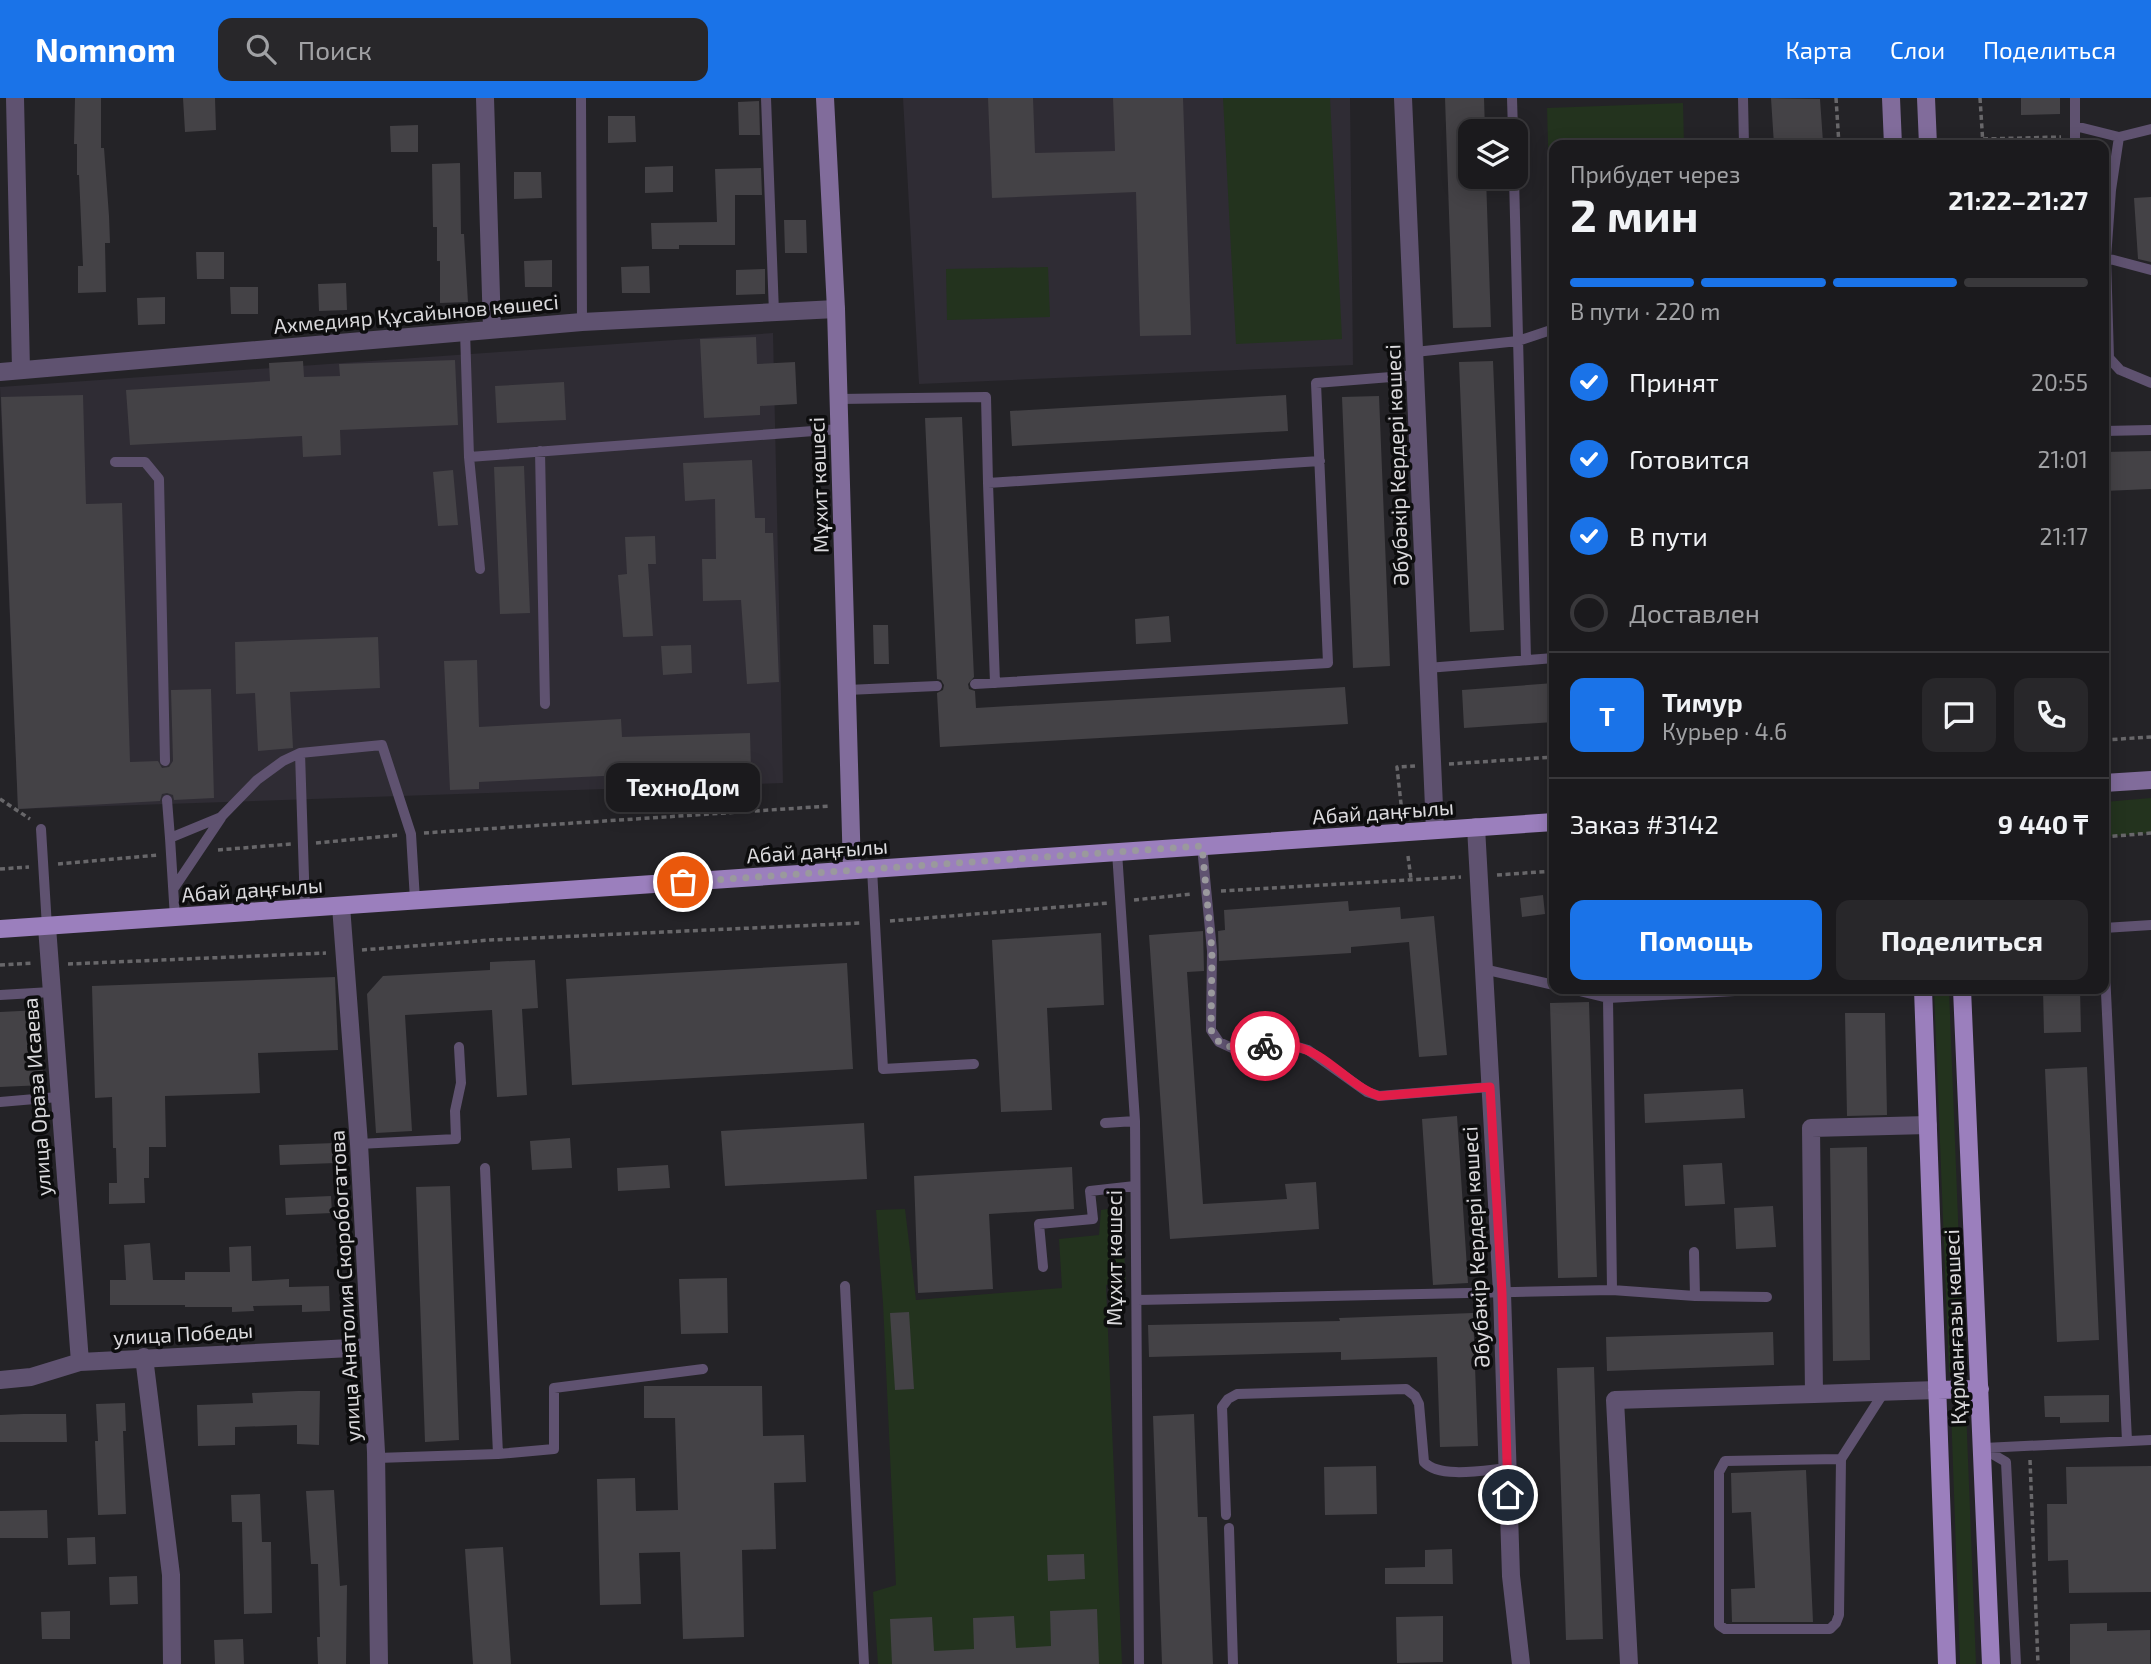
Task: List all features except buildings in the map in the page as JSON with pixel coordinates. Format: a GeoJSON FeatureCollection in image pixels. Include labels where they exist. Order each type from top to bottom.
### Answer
{"type":"FeatureCollection","features":[{"type":"Feature","properties":{"kind":"main road","name":"Абай даңғылы"},"geometry":{"type":"LineString","coordinates":[[0,929],[1549,821]]}},
{"type":"Feature","properties":{"kind":"main road","name":"Құрманғазы көшесі"},"geometry":{"type":"LineString","coordinates":[[1923,994],[1947,1664]]}},
{"type":"Feature","properties":{"kind":"main road","name":"Құрманғазы көшесі"},"geometry":{"type":"LineString","coordinates":[[1962,994],[1991,1664]]}},
{"type":"Feature","properties":{"kind":"main road"},"geometry":{"type":"LineString","coordinates":[[1937,1390],[1980,1389]]}},
{"type":"Feature","properties":{"kind":"street"},"geometry":{"type":"LineString","coordinates":[[15,98],[21,370]]}},
{"type":"Feature","properties":{"kind":"street"},"geometry":{"type":"LineString","coordinates":[[485,98],[492,329]]}},
{"type":"Feature","properties":{"kind":"street","name":"Мұхит көшесі"},"geometry":{"type":"LineString","coordinates":[[825,98],[836,309],[852,870]]}},
{"type":"Feature","properties":{"kind":"street","name":"Әбубәкір Кердері көшесі"},"geometry":{"type":"LineString","coordinates":[[1403,98],[1435,830]]}},
{"type":"Feature","properties":{"kind":"street"},"geometry":{"type":"LineString","coordinates":[[1891,98],[1893,140]]}},
{"type":"Feature","properties":{"kind":"street"},"geometry":{"type":"LineString","coordinates":[[1926,98],[1928,140]]}},
{"type":"Feature","properties":{"kind":"street","name":"Ахмедияр Құсайынов көшесі"},"geometry":{"type":"LineString","coordinates":[[0,372],[582,322],[836,309]]}},
{"type":"Feature","properties":{"kind":"street"},"geometry":{"type":"LineString","coordinates":[[2109,783],[2151,780]]}},
{"type":"Feature","properties":{"kind":"street","name":"Әбубәкір Кердері көшесі"},"geometry":{"type":"LineString","coordinates":[[1476,827],[1502,1293],[1511,1576],[1521,1664]]}},
{"type":"Feature","properties":{"kind":"street","name":"улица Анатолия Скоробогатова"},"geometry":{"type":"LineString","coordinates":[[341,905],[359,1144],[377,1458],[379,1664]]}},
{"type":"Feature","properties":{"kind":"street","name":"улица Ораза Исаева"},"geometry":{"type":"LineString","coordinates":[[47,927],[80,1362]]}},
{"type":"Feature","properties":{"kind":"street"},"geometry":{"type":"LineString","coordinates":[[1814,1394],[1811,1128],[1928,1125]]}},
{"type":"Feature","properties":{"kind":"street","name":"улица Победы"},"geometry":{"type":"LineString","coordinates":[[0,1380],[31,1377],[80,1362],[370,1347]]}},
{"type":"Feature","properties":{"kind":"street"},"geometry":{"type":"LineString","coordinates":[[144,1357],[171,1575],[172,1664]]}},
{"type":"Feature","properties":{"kind":"street"},"geometry":{"type":"LineString","coordinates":[[1629,1664],[1615,1400],[1937,1390]]}},
{"type":"Feature","properties":{"kind":"lane"},"geometry":{"type":"LineString","coordinates":[[581,98],[582,322]]}},
{"type":"Feature","properties":{"kind":"lane"},"geometry":{"type":"LineString","coordinates":[[766,98],[774,313]]}},
{"type":"Feature","properties":{"kind":"lane"},"geometry":{"type":"LineString","coordinates":[[1512,98],[1513,119]]}},
{"type":"Feature","properties":{"kind":"lane"},"geometry":{"type":"LineString","coordinates":[[1743,98],[1744,140]]}},
{"type":"Feature","properties":{"kind":"lane"},"geometry":{"type":"LineString","coordinates":[[2075,98],[2075,136],[2119,137],[2151,129]]}},
{"type":"Feature","properties":{"kind":"lane"},"geometry":{"type":"LineString","coordinates":[[2109,217],[2119,137]]}},
{"type":"Feature","properties":{"kind":"lane"},"geometry":{"type":"LineString","coordinates":[[1514,189],[1526,659]]}},
{"type":"Feature","properties":{"kind":"lane"},"geometry":{"type":"LineString","coordinates":[[2109,259],[2151,270]]}},
{"type":"Feature","properties":{"kind":"lane"},"geometry":{"type":"LineString","coordinates":[[465,331],[469,457],[480,569]]}},
{"type":"Feature","properties":{"kind":"lane"},"geometry":{"type":"LineString","coordinates":[[1415,352],[1518,341],[1549,331]]}},
{"type":"Feature","properties":{"kind":"lane"},"geometry":{"type":"LineString","coordinates":[[2109,358],[2120,370],[2151,383]]}},
{"type":"Feature","properties":{"kind":"lane"},"geometry":{"type":"LineString","coordinates":[[975,684],[1328,663],[1316,383],[1416,375]]}},
{"type":"Feature","properties":{"kind":"lane"},"geometry":{"type":"LineString","coordinates":[[839,399],[986,397],[995,683]]}},
{"type":"Feature","properties":{"kind":"lane"},"geometry":{"type":"LineString","coordinates":[[469,457],[839,429]]}},
{"type":"Feature","properties":{"kind":"lane"},"geometry":{"type":"LineString","coordinates":[[2109,431],[2151,430]]}},
{"type":"Feature","properties":{"kind":"lane"},"geometry":{"type":"LineString","coordinates":[[540,452],[545,704]]}},
{"type":"Feature","properties":{"kind":"lane"},"geometry":{"type":"LineString","coordinates":[[988,483],[1320,461]]}},
{"type":"Feature","properties":{"kind":"lane"},"geometry":{"type":"LineString","coordinates":[[115,462],[145,462],[159,479],[165,761]]}},
{"type":"Feature","properties":{"kind":"lane"},"geometry":{"type":"LineString","coordinates":[[1427,668],[1549,658]]}},
{"type":"Feature","properties":{"kind":"lane"},"geometry":{"type":"LineString","coordinates":[[847,690],[937,686]]}},
{"type":"Feature","properties":{"kind":"lane"},"geometry":{"type":"LineString","coordinates":[[174,888],[221,817],[257,780],[282,761],[300,753],[382,745],[411,834],[415,900]]}},
{"type":"Feature","properties":{"kind":"lane"},"geometry":{"type":"LineString","coordinates":[[300,753],[305,908]]}},
{"type":"Feature","properties":{"kind":"lane"},"geometry":{"type":"LineString","coordinates":[[167,800],[175,918]]}},
{"type":"Feature","properties":{"kind":"lane"},"geometry":{"type":"LineString","coordinates":[[170,838],[221,817]]}},
{"type":"Feature","properties":{"kind":"lane","name":"улица Ораза Исаева"},"geometry":{"type":"LineString","coordinates":[[41,829],[47,927]]}},
{"type":"Feature","properties":{"kind":"lane"},"geometry":{"type":"LineString","coordinates":[[1202,846],[1212,951],[1211,1030],[1219,1042],[1233,1048],[1291,1045],[1308,1050],[1367,1092],[1379,1096],[1490,1087]]}},
{"type":"Feature","properties":{"kind":"lane","name":"Мұхит көшесі"},"geometry":{"type":"LineString","coordinates":[[1117,852],[1135,1121],[1139,1664]]}},
{"type":"Feature","properties":{"kind":"lane"},"geometry":{"type":"LineString","coordinates":[[872,869],[883,1069],[974,1064]]}},
{"type":"Feature","properties":{"kind":"lane"},"geometry":{"type":"LineString","coordinates":[[2109,928],[2151,925]]}},
{"type":"Feature","properties":{"kind":"lane"},"geometry":{"type":"LineString","coordinates":[[1483,969],[1549,984]]}},
{"type":"Feature","properties":{"kind":"lane"},"geometry":{"type":"LineString","coordinates":[[0,995],[51,992]]}},
{"type":"Feature","properties":{"kind":"lane"},"geometry":{"type":"LineString","coordinates":[[1592,994],[1608,998],[1680,994]]}},
{"type":"Feature","properties":{"kind":"lane"},"geometry":{"type":"LineString","coordinates":[[2106,994],[2127,1441]]}},
{"type":"Feature","properties":{"kind":"lane"},"geometry":{"type":"LineString","coordinates":[[1608,998],[1612,1290]]}},
{"type":"Feature","properties":{"kind":"lane"},"geometry":{"type":"LineString","coordinates":[[359,1144],[456,1139],[455,1111],[461,1083],[459,1047]]}},
{"type":"Feature","properties":{"kind":"lane"},"geometry":{"type":"LineString","coordinates":[[0,1102],[58,1097]]}},
{"type":"Feature","properties":{"kind":"lane"},"geometry":{"type":"LineString","coordinates":[[1105,1123],[1135,1121]]}},
{"type":"Feature","properties":{"kind":"lane"},"geometry":{"type":"LineString","coordinates":[[485,1168],[498,1454]]}},
{"type":"Feature","properties":{"kind":"lane"},"geometry":{"type":"LineString","coordinates":[[1043,1267],[1039,1224],[1093,1219],[1090,1191],[1135,1186]]}},
{"type":"Feature","properties":{"kind":"lane"},"geometry":{"type":"LineString","coordinates":[[1694,1252],[1695,1296]]}},
{"type":"Feature","properties":{"kind":"lane"},"geometry":{"type":"LineString","coordinates":[[845,1286],[864,1664]]}},
{"type":"Feature","properties":{"kind":"lane"},"geometry":{"type":"LineString","coordinates":[[1137,1300],[1612,1290],[1695,1296],[1767,1297]]}},
{"type":"Feature","properties":{"kind":"lane"},"geometry":{"type":"LineString","coordinates":[[377,1458],[498,1454],[554,1448],[554,1388],[703,1369]]}},
{"type":"Feature","properties":{"kind":"lane"},"geometry":{"type":"LineString","coordinates":[[1226,1515],[1223,1407],[1228,1399],[1237,1394],[1406,1389],[1415,1396],[1419,1404],[1424,1462],[1429,1467],[1442,1472],[1507,1468]]}},
{"type":"Feature","properties":{"kind":"lane"},"geometry":{"type":"LineString","coordinates":[[1840,1459],[1725,1461],[1719,1472],[1719,1625],[1725,1629],[1830,1629],[1836,1623],[1839,1615],[1840,1459],[1884,1392]]}},
{"type":"Feature","properties":{"kind":"lane"},"geometry":{"type":"LineString","coordinates":[[1982,1448],[2151,1440]]}},
{"type":"Feature","properties":{"kind":"lane"},"geometry":{"type":"LineString","coordinates":[[1982,1448],[2006,1462],[2016,1664]]}},
{"type":"Feature","properties":{"kind":"lane"},"geometry":{"type":"LineString","coordinates":[[1229,1528],[1233,1664]]}},
{"type":"Feature","properties":{"kind":"path"},"geometry":{"type":"LineString","coordinates":[[1836,98],[1839,140]]}},
{"type":"Feature","properties":{"kind":"path"},"geometry":{"type":"LineString","coordinates":[[1980,98],[1983,139],[2075,136]]}},
{"type":"Feature","properties":{"kind":"path"},"geometry":{"type":"LineString","coordinates":[[2109,740],[2151,737]]}},
{"type":"Feature","properties":{"kind":"path"},"geometry":{"type":"LineString","coordinates":[[1449,764],[1549,757]]}},
{"type":"Feature","properties":{"kind":"path"},"geometry":{"type":"LineString","coordinates":[[1402,813],[1397,766],[1415,766]]}},
{"type":"Feature","properties":{"kind":"path"},"geometry":{"type":"LineString","coordinates":[[0,799],[41,829]]}},
{"type":"Feature","properties":{"kind":"path"},"geometry":{"type":"LineString","coordinates":[[2109,837],[2151,833]]}},
{"type":"Feature","properties":{"kind":"path"},"geometry":{"type":"LineString","coordinates":[[1408,856],[1410,879]]}},
{"type":"Feature","properties":{"kind":"path"},"geometry":{"type":"LineString","coordinates":[[0,965],[49,962],[78,965],[344,951],[490,940],[875,922],[1121,902],[1206,892],[1549,871]]}},
{"type":"Feature","properties":{"kind":"path"},"geometry":{"type":"LineString","coordinates":[[2029,1446],[2038,1664]]}},
{"type":"Feature","properties":{"kind":"shaded area"},"geometry":{"type":"Polygon","coordinates":[[[903,98],[1350,98],[1353,365],[919,384],[903,98]]]}},
{"type":"Feature","properties":{"kind":"shaded area"},"geometry":{"type":"Polygon","coordinates":[[[773,333],[783,783],[18,809],[0,387],[773,333]]]}},
{"type":"Feature","properties":{"kind":"green space"},"geometry":{"type":"Polygon","coordinates":[[[1223,98],[1330,98],[1342,339],[1236,344],[1223,98]]]}},
{"type":"Feature","properties":{"kind":"green space"},"geometry":{"type":"Polygon","coordinates":[[[1683,103],[1684,140],[1549,140],[1549,176],[1547,108],[1683,103]]]}},
{"type":"Feature","properties":{"kind":"green space"},"geometry":{"type":"Polygon","coordinates":[[[1048,267],[1050,317],[947,320],[946,269],[1048,267]]]}},
{"type":"Feature","properties":{"kind":"green space"},"geometry":{"type":"Polygon","coordinates":[[[2151,798],[2151,833],[2109,837],[2109,802],[2151,798]]]}},
{"type":"Feature","properties":{"kind":"green space"},"geometry":{"type":"Polygon","coordinates":[[[1934,994],[1949,994],[1964,1372],[1949,1372],[1934,994]]]}},
{"type":"Feature","properties":{"kind":"green space"},"geometry":{"type":"Polygon","coordinates":[[[1121,1207],[1126,1283],[1106,1285],[1122,1664],[878,1664],[873,1592],[896,1585],[876,1210],[905,1209],[916,1300],[1062,1288],[1059,1239],[1099,1235],[1101,1210],[1121,1207]]]}},
{"type":"Feature","properties":{"kind":"green space"},"geometry":{"type":"Polygon","coordinates":[[[1966,1408],[1976,1664],[1960,1664],[1951,1409],[1966,1408]]]}},
{"type":"Feature","properties":{"kind":"way so far"},"geometry":{"type":"LineString","coordinates":[[683,882],[1202,846],[1212,951],[1211,1030],[1219,1042],[1233,1048],[1265,1046]]}},
{"type":"Feature","properties":{"kind":"place","name":"ТехноДом"},"geometry":{"type":"Point","coordinates":[683,882]}},
{"type":"Feature","properties":{"kind":"route"},"geometry":{"type":"LineString","coordinates":[[1265,1046],[1291,1045],[1308,1050],[1367,1092],[1379,1096],[1490,1087],[1502,1293],[1508,1495]]}}]}
